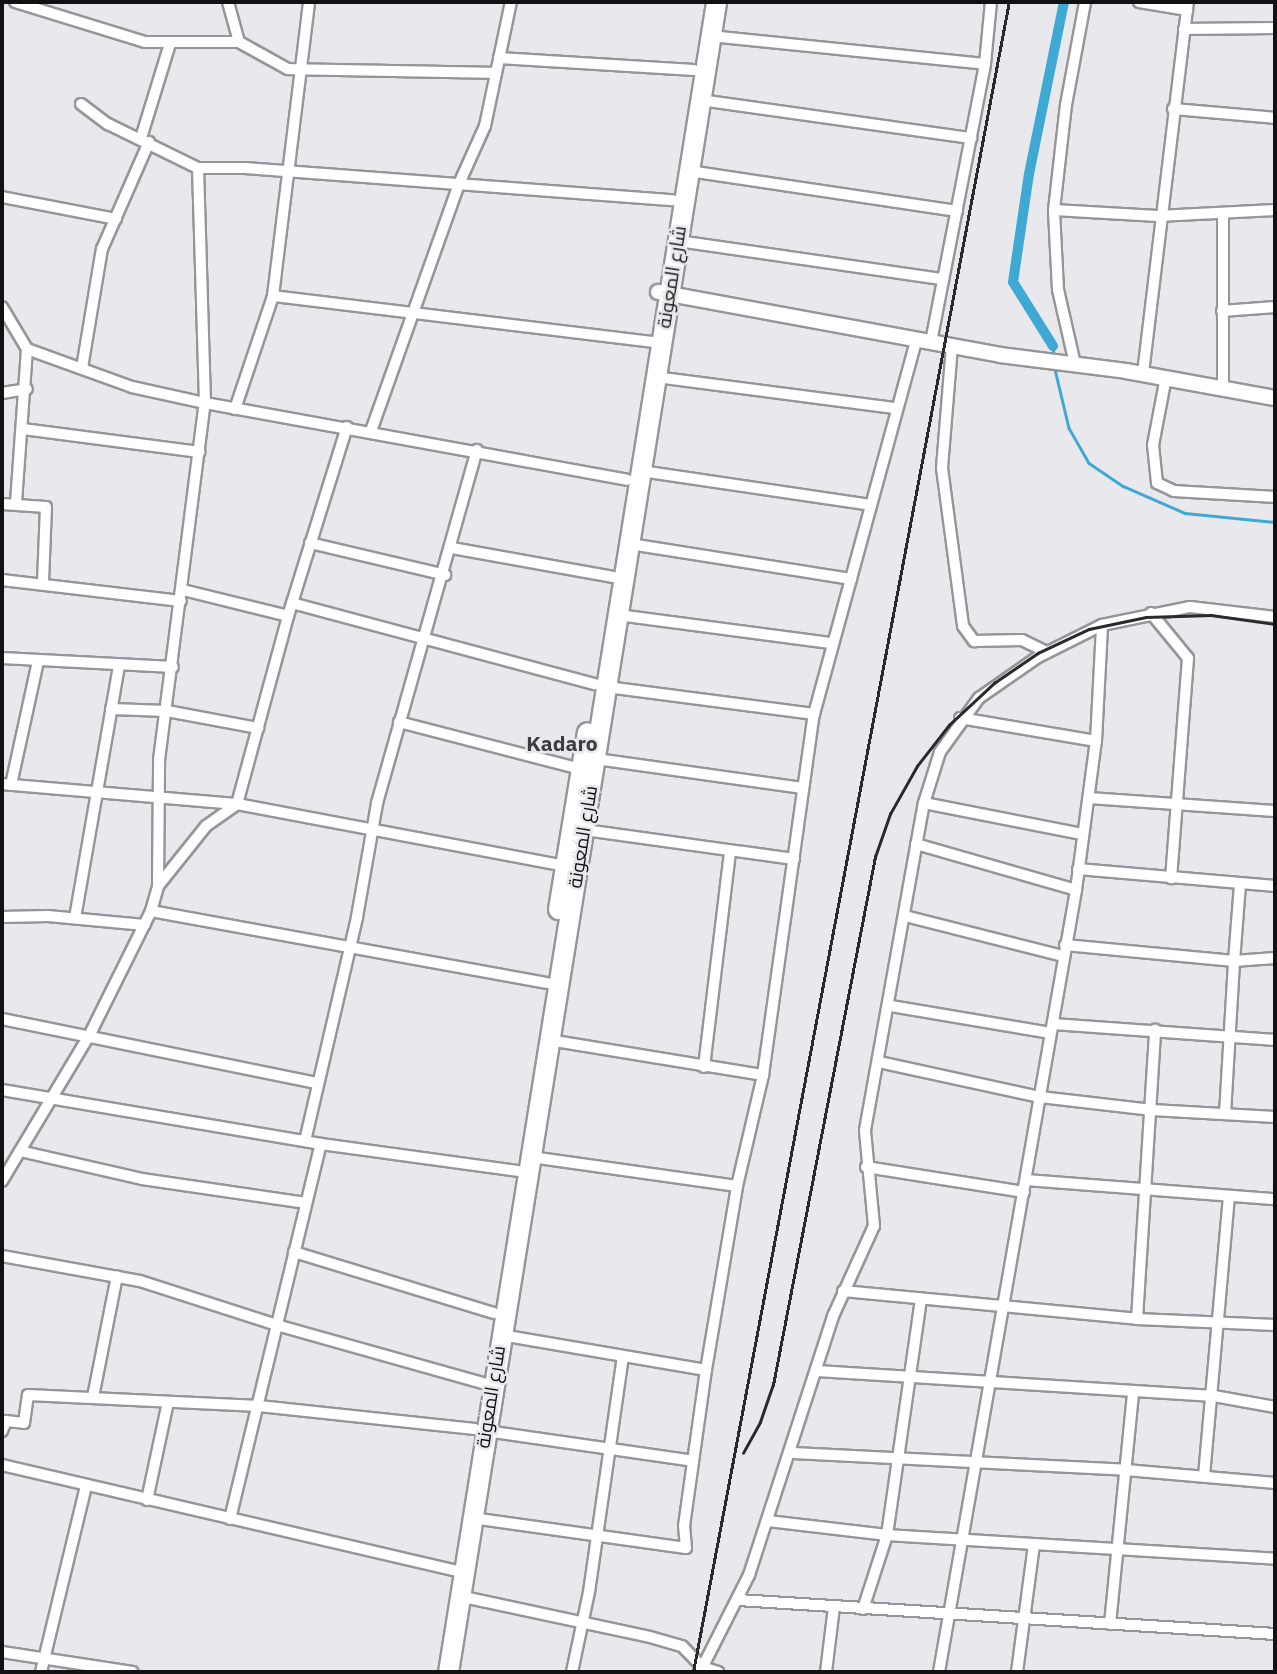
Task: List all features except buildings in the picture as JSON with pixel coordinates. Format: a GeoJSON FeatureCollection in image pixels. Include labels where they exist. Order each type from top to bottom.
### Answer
{"type":"FeatureCollection","features":[{"type":"Feature","properties":{"kind":"highway","name":"شارع المعونة"},"geometry":{"type":"LineString","coordinates":[[437,1672],[458,1571],[480,1430],[501,1335],[548,983],[589,764],[606,657],[613,577],[656,377],[673,200],[704,2]]}},
{"type":"Feature","properties":{"kind":"highway","name":"شارع المعونة"},"geometry":{"type":"LineString","coordinates":[[606,657],[618,615],[630,544],[634,476],[650,342],[678,242],[716,2]]}},
{"type":"Feature","properties":{"kind":"highway","name":"شارع المعونة"},"geometry":{"type":"LineString","coordinates":[[448,1672],[459,1597],[458,1571],[472,1518],[482,1383],[549,1040],[571,867],[585,830],[589,764]]}},
{"type":"Feature","properties":{"kind":"street"},"geometry":{"type":"LineString","coordinates":[[15,2],[145,42],[239,42],[273,65],[303,70],[496,73]]}},
{"type":"Feature","properties":{"kind":"street"},"geometry":{"type":"LineString","coordinates":[[228,2],[239,42]]}},
{"type":"Feature","properties":{"kind":"street"},"geometry":{"type":"LineString","coordinates":[[235,409],[272,296],[303,70],[309,2]]}},
{"type":"Feature","properties":{"kind":"street"},"geometry":{"type":"LineString","coordinates":[[371,431],[458,186],[485,126],[511,2]]}},
{"type":"Feature","properties":{"kind":"street"},"geometry":{"type":"LineString","coordinates":[[472,1518],[686,1548],[684,1525],[706,1370],[737,1186],[763,1075],[814,714],[852,579],[895,408],[924,341],[943,279],[985,64],[991,2]]}},
{"type":"Feature","properties":{"kind":"street"},"geometry":{"type":"LineString","coordinates":[[1069,363],[1058,290],[1054,210],[1066,105],[1085,2]]}},
{"type":"Feature","properties":{"kind":"street"},"geometry":{"type":"LineString","coordinates":[[1139,2],[1187,6],[1158,216],[1143,373]]}},
{"type":"Feature","properties":{"kind":"street"},"geometry":{"type":"LineString","coordinates":[[1184,29],[1275,28]]}},
{"type":"Feature","properties":{"kind":"street"},"geometry":{"type":"LineString","coordinates":[[710,36],[985,64]]}},
{"type":"Feature","properties":{"kind":"street"},"geometry":{"type":"LineString","coordinates":[[82,368],[98,263],[145,140],[170,44]]}},
{"type":"Feature","properties":{"kind":"street"},"geometry":{"type":"LineString","coordinates":[[499,58],[694,70]]}},
{"type":"Feature","properties":{"kind":"street"},"geometry":{"type":"LineString","coordinates":[[700,100],[971,138]]}},
{"type":"Feature","properties":{"kind":"street"},"geometry":{"type":"LineString","coordinates":[[81,104],[198,168],[673,200]]}},
{"type":"Feature","properties":{"kind":"street"},"geometry":{"type":"LineString","coordinates":[[1173,109],[1275,118]]}},
{"type":"Feature","properties":{"kind":"street"},"geometry":{"type":"LineString","coordinates":[[2,1181],[90,1034],[145,925],[158,886],[159,760],[205,403],[198,168]]}},
{"type":"Feature","properties":{"kind":"street"},"geometry":{"type":"LineString","coordinates":[[689,171],[957,211]]}},
{"type":"Feature","properties":{"kind":"street"},"geometry":{"type":"LineString","coordinates":[[2,197],[116,219]]}},
{"type":"Feature","properties":{"kind":"street"},"geometry":{"type":"LineString","coordinates":[[1054,210],[1158,216],[1275,210]]}},
{"type":"Feature","properties":{"kind":"street"},"geometry":{"type":"LineString","coordinates":[[1223,213],[1223,387]]}},
{"type":"Feature","properties":{"kind":"street"},"geometry":{"type":"LineString","coordinates":[[678,242],[943,279]]}},
{"type":"Feature","properties":{"kind":"street"},"geometry":{"type":"LineString","coordinates":[[663,293],[952,346],[1143,373],[1275,398]]}},
{"type":"Feature","properties":{"kind":"street"},"geometry":{"type":"LineString","coordinates":[[272,296],[413,310],[650,342]]}},
{"type":"Feature","properties":{"kind":"street"},"geometry":{"type":"LineString","coordinates":[[2,307],[27,349],[27,389],[16,504]]}},
{"type":"Feature","properties":{"kind":"street"},"geometry":{"type":"LineString","coordinates":[[1222,311],[1275,307]]}},
{"type":"Feature","properties":{"kind":"street"},"geometry":{"type":"LineString","coordinates":[[952,346],[942,468],[964,626],[974,641],[1022,640],[1048,652]]}},
{"type":"Feature","properties":{"kind":"street"},"geometry":{"type":"LineString","coordinates":[[27,349],[132,387],[235,409],[634,476],[870,505]]}},
{"type":"Feature","properties":{"kind":"street"},"geometry":{"type":"LineString","coordinates":[[656,377],[895,408]]}},
{"type":"Feature","properties":{"kind":"street"},"geometry":{"type":"LineString","coordinates":[[1166,377],[1153,445],[1157,482],[1174,491],[1275,497]]}},
{"type":"Feature","properties":{"kind":"street"},"geometry":{"type":"LineString","coordinates":[[2,393],[27,389]]}},
{"type":"Feature","properties":{"kind":"street"},"geometry":{"type":"LineString","coordinates":[[158,886],[206,825],[237,804],[288,616],[347,427]]}},
{"type":"Feature","properties":{"kind":"street"},"geometry":{"type":"LineString","coordinates":[[23,429],[200,452]]}},
{"type":"Feature","properties":{"kind":"street"},"geometry":{"type":"LineString","coordinates":[[305,1141],[398,722],[445,575],[478,450]]}},
{"type":"Feature","properties":{"kind":"street"},"geometry":{"type":"LineString","coordinates":[[2,503],[46,508],[43,582]]}},
{"type":"Feature","properties":{"kind":"street"},"geometry":{"type":"LineString","coordinates":[[310,543],[445,575]]}},
{"type":"Feature","properties":{"kind":"street"},"geometry":{"type":"LineString","coordinates":[[630,544],[852,579]]}},
{"type":"Feature","properties":{"kind":"street"},"geometry":{"type":"LineString","coordinates":[[452,548],[613,577]]}},
{"type":"Feature","properties":{"kind":"street"},"geometry":{"type":"LineString","coordinates":[[2,580],[182,596],[288,616]]}},
{"type":"Feature","properties":{"kind":"street"},"geometry":{"type":"LineString","coordinates":[[292,603],[601,686],[814,714]]}},
{"type":"Feature","properties":{"kind":"street"},"geometry":{"type":"LineString","coordinates":[[701,1669],[737,1600],[768,1521],[793,1452],[843,1291],[862,1260],[874,1226],[875,1205],[866,1167],[866,1130],[891,1006],[924,803],[940,752],[960,718],[979,698],[1048,652],[1102,625],[1151,613],[1218,608],[1275,617]]}},
{"type":"Feature","properties":{"kind":"street"},"geometry":{"type":"LineString","coordinates":[[1151,613],[1188,658],[1171,878]]}},
{"type":"Feature","properties":{"kind":"street"},"geometry":{"type":"LineString","coordinates":[[618,615],[832,643]]}},
{"type":"Feature","properties":{"kind":"street"},"geometry":{"type":"LineString","coordinates":[[939,1672],[959,1539],[1024,1192],[1076,890],[1096,741],[1102,625]]}},
{"type":"Feature","properties":{"kind":"street"},"geometry":{"type":"LineString","coordinates":[[2,658],[173,667]]}},
{"type":"Feature","properties":{"kind":"street"},"geometry":{"type":"LineString","coordinates":[[38,661],[6,784],[237,804],[571,867]]}},
{"type":"Feature","properties":{"kind":"street"},"geometry":{"type":"LineString","coordinates":[[75,918],[120,665]]}},
{"type":"Feature","properties":{"kind":"street"},"geometry":{"type":"LineString","coordinates":[[111,709],[167,711],[258,728]]}},
{"type":"Feature","properties":{"kind":"street"},"geometry":{"type":"LineString","coordinates":[[960,718],[1096,741]]}},
{"type":"Feature","properties":{"kind":"street"},"geometry":{"type":"LineString","coordinates":[[398,722],[589,764],[803,788]]}},
{"type":"Feature","properties":{"kind":"street"},"geometry":{"type":"LineString","coordinates":[[1089,798],[1275,811]]}},
{"type":"Feature","properties":{"kind":"street"},"geometry":{"type":"LineString","coordinates":[[924,803],[1082,834]]}},
{"type":"Feature","properties":{"kind":"street"},"geometry":{"type":"LineString","coordinates":[[585,830],[794,859]]}},
{"type":"Feature","properties":{"kind":"street"},"geometry":{"type":"LineString","coordinates":[[916,844],[1076,890]]}},
{"type":"Feature","properties":{"kind":"street"},"geometry":{"type":"LineString","coordinates":[[704,1067],[730,851]]}},
{"type":"Feature","properties":{"kind":"street"},"geometry":{"type":"LineString","coordinates":[[1078,869],[1275,886]]}},
{"type":"Feature","properties":{"kind":"street"},"geometry":{"type":"LineString","coordinates":[[1225,1114],[1240,884]]}},
{"type":"Feature","properties":{"kind":"street"},"geometry":{"type":"LineString","coordinates":[[151,911],[349,950],[548,983]]}},
{"type":"Feature","properties":{"kind":"street"},"geometry":{"type":"LineString","coordinates":[[905,916],[1064,951],[1234,961],[1275,958]]}},
{"type":"Feature","properties":{"kind":"street"},"geometry":{"type":"LineString","coordinates":[[2,917],[75,918],[145,925]]}},
{"type":"Feature","properties":{"kind":"street"},"geometry":{"type":"LineString","coordinates":[[891,1006],[1052,1029],[1155,1030],[1275,1040]]}},
{"type":"Feature","properties":{"kind":"street"},"geometry":{"type":"LineString","coordinates":[[2,1019],[90,1034],[317,1083]]}},
{"type":"Feature","properties":{"kind":"street"},"geometry":{"type":"LineString","coordinates":[[1137,1319],[1155,1030]]}},
{"type":"Feature","properties":{"kind":"street"},"geometry":{"type":"LineString","coordinates":[[549,1040],[763,1075]]}},
{"type":"Feature","properties":{"kind":"street"},"geometry":{"type":"LineString","coordinates":[[879,1062],[1040,1097],[1152,1110],[1275,1117]]}},
{"type":"Feature","properties":{"kind":"street"},"geometry":{"type":"LineString","coordinates":[[2,1090],[321,1144],[737,1186]]}},
{"type":"Feature","properties":{"kind":"street"},"geometry":{"type":"LineString","coordinates":[[230,1519],[279,1326],[321,1144]]}},
{"type":"Feature","properties":{"kind":"street"},"geometry":{"type":"LineString","coordinates":[[20,1151],[142,1179],[306,1203]]}},
{"type":"Feature","properties":{"kind":"street"},"geometry":{"type":"LineString","coordinates":[[866,1167],[1024,1192]]}},
{"type":"Feature","properties":{"kind":"street"},"geometry":{"type":"LineString","coordinates":[[1026,1180],[1275,1199]]}},
{"type":"Feature","properties":{"kind":"street"},"geometry":{"type":"LineString","coordinates":[[1204,1476],[1214,1396],[1217,1321],[1229,1196]]}},
{"type":"Feature","properties":{"kind":"street"},"geometry":{"type":"LineString","coordinates":[[294,1252],[494,1313]]}},
{"type":"Feature","properties":{"kind":"street"},"geometry":{"type":"LineString","coordinates":[[2,1257],[117,1276],[279,1326],[482,1383]]}},
{"type":"Feature","properties":{"kind":"street"},"geometry":{"type":"LineString","coordinates":[[93,1397],[117,1276]]}},
{"type":"Feature","properties":{"kind":"street"},"geometry":{"type":"LineString","coordinates":[[843,1291],[1137,1319],[1275,1325]]}},
{"type":"Feature","properties":{"kind":"street"},"geometry":{"type":"LineString","coordinates":[[863,1609],[887,1535],[895,1459],[913,1379],[922,1300]]}},
{"type":"Feature","properties":{"kind":"street"},"geometry":{"type":"LineString","coordinates":[[501,1335],[706,1370]]}},
{"type":"Feature","properties":{"kind":"street"},"geometry":{"type":"LineString","coordinates":[[572,1672],[583,1622],[606,1449],[623,1357]]}},
{"type":"Feature","properties":{"kind":"street"},"geometry":{"type":"LineString","coordinates":[[817,1371],[1214,1396],[1275,1407]]}},
{"type":"Feature","properties":{"kind":"street"},"geometry":{"type":"LineString","coordinates":[[1110,1624],[1133,1392]]}},
{"type":"Feature","properties":{"kind":"street"},"geometry":{"type":"LineString","coordinates":[[2,1431],[6,1421],[24,1423],[28,1395],[93,1397],[259,1406],[480,1430],[693,1461]]}},
{"type":"Feature","properties":{"kind":"street"},"geometry":{"type":"LineString","coordinates":[[147,1500],[168,1402]]}},
{"type":"Feature","properties":{"kind":"street"},"geometry":{"type":"LineString","coordinates":[[793,1452],[974,1465],[1126,1470],[1275,1483]]}},
{"type":"Feature","properties":{"kind":"street"},"geometry":{"type":"LineString","coordinates":[[2,1465],[458,1571]]}},
{"type":"Feature","properties":{"kind":"street"},"geometry":{"type":"LineString","coordinates":[[42,1667],[86,1486]]}},
{"type":"Feature","properties":{"kind":"street"},"geometry":{"type":"LineString","coordinates":[[768,1521],[887,1535],[1034,1545],[1118,1547],[1275,1559]]}},
{"type":"Feature","properties":{"kind":"street"},"geometry":{"type":"LineString","coordinates":[[1017,1672],[1034,1545]]}},
{"type":"Feature","properties":{"kind":"street"},"geometry":{"type":"LineString","coordinates":[[459,1597],[583,1622],[682,1646],[701,1669],[718,1672]]}},
{"type":"Feature","properties":{"kind":"street"},"geometry":{"type":"LineString","coordinates":[[737,1600],[947,1616],[1275,1634]]}},
{"type":"Feature","properties":{"kind":"street"},"geometry":{"type":"LineString","coordinates":[[827,1672],[834,1607]]}},
{"type":"Feature","properties":{"kind":"street"},"geometry":{"type":"LineString","coordinates":[[2,1652],[42,1667],[132,1672]]}},
{"type":"Feature","properties":{"kind":"waterway"},"geometry":{"type":"LineString","coordinates":[[1053,346],[1013,282],[1029,174],[1064,2]]}},
{"type":"Feature","properties":{"kind":"waterway"},"geometry":{"type":"LineString","coordinates":[[1053,346],[1054,355]]}},
{"type":"Feature","properties":{"kind":"waterway"},"geometry":{"type":"LineString","coordinates":[[1054,365],[1069,428],[1089,463],[1123,486],[1185,513],[1275,522]]}},
{"type":"Feature","properties":{"kind":"railway"},"geometry":{"type":"LineString","coordinates":[[693,1672],[1009,2]]}},
{"type":"Feature","properties":{"kind":"railway"},"geometry":{"type":"LineString","coordinates":[[743,1453],[760,1422],[773,1385],[875,857],[890,814],[917,766],[949,725],[994,683],[1038,653],[1089,629],[1146,617],[1211,615],[1275,624]]}},
{"type":"Feature","properties":{"kind":"district","name":"Kadaro"},"geometry":{"type":"Point","coordinates":[562,743]}}]}
